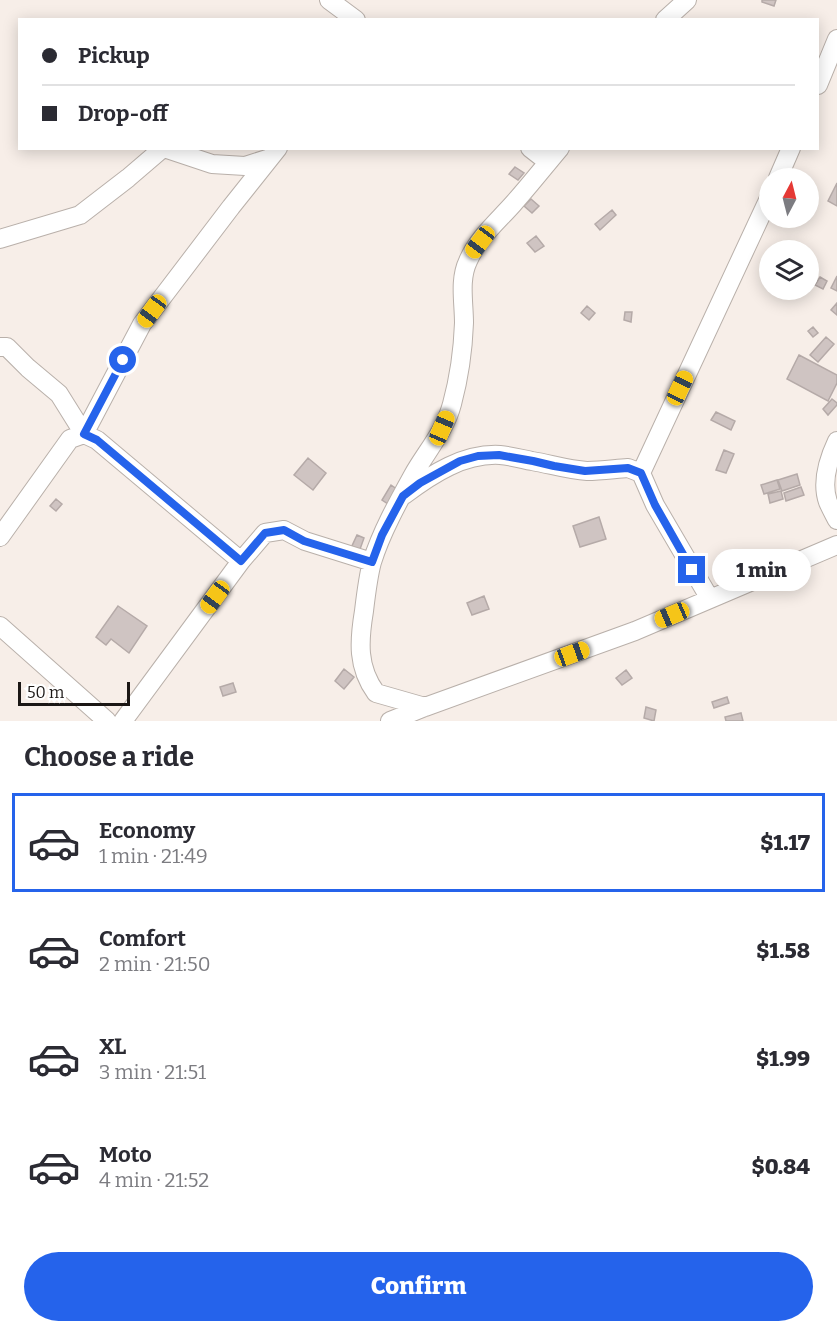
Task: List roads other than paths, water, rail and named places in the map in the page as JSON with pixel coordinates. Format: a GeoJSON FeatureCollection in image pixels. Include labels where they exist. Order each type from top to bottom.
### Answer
{"type":"FeatureCollection","features":[{"type":"Feature","properties":{"kind":"street"},"geometry":{"type":"LineString","coordinates":[[329,0],[353,18]]}},
{"type":"Feature","properties":{"kind":"street"},"geometry":{"type":"LineString","coordinates":[[667,18],[687,0]]}},
{"type":"Feature","properties":{"kind":"street"},"geometry":{"type":"LineString","coordinates":[[819,83],[837,39]]}},
{"type":"Feature","properties":{"kind":"street"},"geometry":{"type":"LineString","coordinates":[[0,239],[80,215],[161,150]]}},
{"type":"Feature","properties":{"kind":"street"},"geometry":{"type":"LineString","coordinates":[[169,150],[212,164],[245,166],[274,153]]}},
{"type":"Feature","properties":{"kind":"street"},"geometry":{"type":"LineString","coordinates":[[425,707],[376,693],[365,675],[360,639],[372,562],[382,535],[451,408],[458,382],[464,324],[462,291],[467,263],[488,230],[554,155],[537,150]]}},
{"type":"Feature","properties":{"kind":"street"},"geometry":{"type":"LineString","coordinates":[[782,168],[790,150]]}},
{"type":"Feature","properties":{"kind":"street"},"geometry":{"type":"LineString","coordinates":[[0,537],[70,439],[84,434],[142,324],[274,153]]}},
{"type":"Feature","properties":{"kind":"street"},"geometry":{"type":"LineString","coordinates":[[641,473],[759,220]]}},
{"type":"Feature","properties":{"kind":"street"},"geometry":{"type":"LineString","coordinates":[[0,347],[7,347],[59,394],[84,434],[97,440],[241,561]]}},
{"type":"Feature","properties":{"kind":"street"},"geometry":{"type":"LineString","coordinates":[[837,441],[831,454],[824,485],[828,503],[837,520]]}},
{"type":"Feature","properties":{"kind":"street"},"geometry":{"type":"LineString","coordinates":[[403,496],[441,471],[460,461],[478,456],[499,455],[585,471],[628,468],[641,473],[655,505],[710,599]]}},
{"type":"Feature","properties":{"kind":"street"},"geometry":{"type":"LineString","coordinates":[[123,721],[241,561],[265,533],[284,530],[304,541],[372,562]]}},
{"type":"Feature","properties":{"kind":"street"},"geometry":{"type":"LineString","coordinates":[[390,721],[635,631],[837,545]]}},
{"type":"Feature","properties":{"kind":"street"},"geometry":{"type":"LineString","coordinates":[[0,626],[107,721]]}}]}
